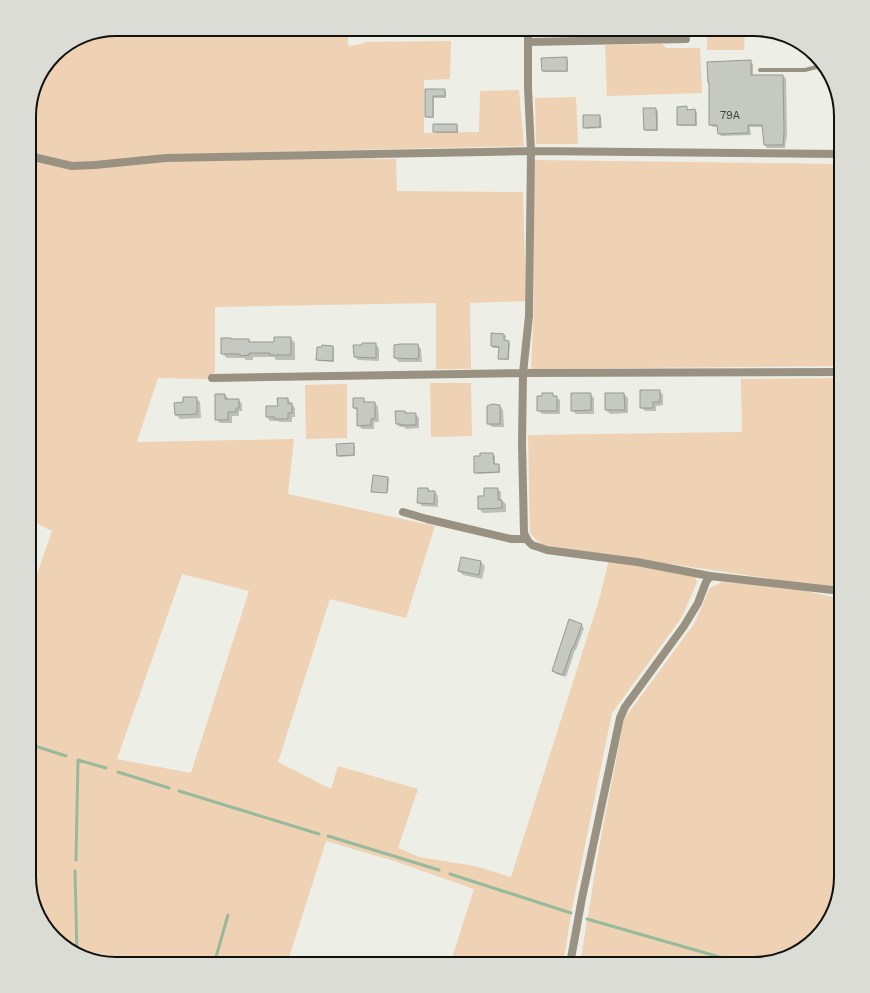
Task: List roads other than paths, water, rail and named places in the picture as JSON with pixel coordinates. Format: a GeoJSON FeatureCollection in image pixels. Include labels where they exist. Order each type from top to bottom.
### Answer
{"type":"FeatureCollection","features":[{"type":"Feature","properties":{"kind":"street"},"geometry":{"type":"LineString","coordinates":[[528,36],[528,88],[531,151],[529,316],[523,373],[523,517],[526,539],[532,545],[547,550],[637,562],[710,576],[834,590]]}},
{"type":"Feature","properties":{"kind":"street"},"geometry":{"type":"LineString","coordinates":[[528,42],[686,39]]}},
{"type":"Feature","properties":{"kind":"street"},"geometry":{"type":"LineString","coordinates":[[36,158],[72,166],[174,158],[531,151],[834,154]]}},
{"type":"Feature","properties":{"kind":"street"},"geometry":{"type":"LineString","coordinates":[[212,378],[523,373],[834,372]]}},
{"type":"Feature","properties":{"kind":"street"},"geometry":{"type":"LineString","coordinates":[[403,512],[511,539],[526,539]]}},
{"type":"Feature","properties":{"kind":"street"},"geometry":{"type":"LineString","coordinates":[[571,957],[582,898],[620,718],[625,708],[684,626],[698,603],[706,582],[710,576]]}},
{"type":"Feature","properties":{"kind":"lane"},"geometry":{"type":"LineString","coordinates":[[760,70],[805,70],[818,67]]}},
{"type":"Feature","properties":{"kind":"waterway"},"geometry":{"type":"LineString","coordinates":[[36,746],[66,756]]}},
{"type":"Feature","properties":{"kind":"waterway"},"geometry":{"type":"LineString","coordinates":[[76,860],[78,760],[106,768]]}},
{"type":"Feature","properties":{"kind":"waterway"},"geometry":{"type":"LineString","coordinates":[[118,772],[169,788]]}},
{"type":"Feature","properties":{"kind":"waterway"},"geometry":{"type":"LineString","coordinates":[[179,791],[319,834]]}},
{"type":"Feature","properties":{"kind":"waterway"},"geometry":{"type":"LineString","coordinates":[[328,836],[439,870]]}},
{"type":"Feature","properties":{"kind":"waterway"},"geometry":{"type":"LineString","coordinates":[[75,871],[77,946]]}},
{"type":"Feature","properties":{"kind":"waterway"},"geometry":{"type":"LineString","coordinates":[[450,874],[571,913]]}},
{"type":"Feature","properties":{"kind":"waterway"},"geometry":{"type":"LineString","coordinates":[[216,957],[228,915]]}},
{"type":"Feature","properties":{"kind":"waterway"},"geometry":{"type":"LineString","coordinates":[[587,919],[720,957]]}}]}
